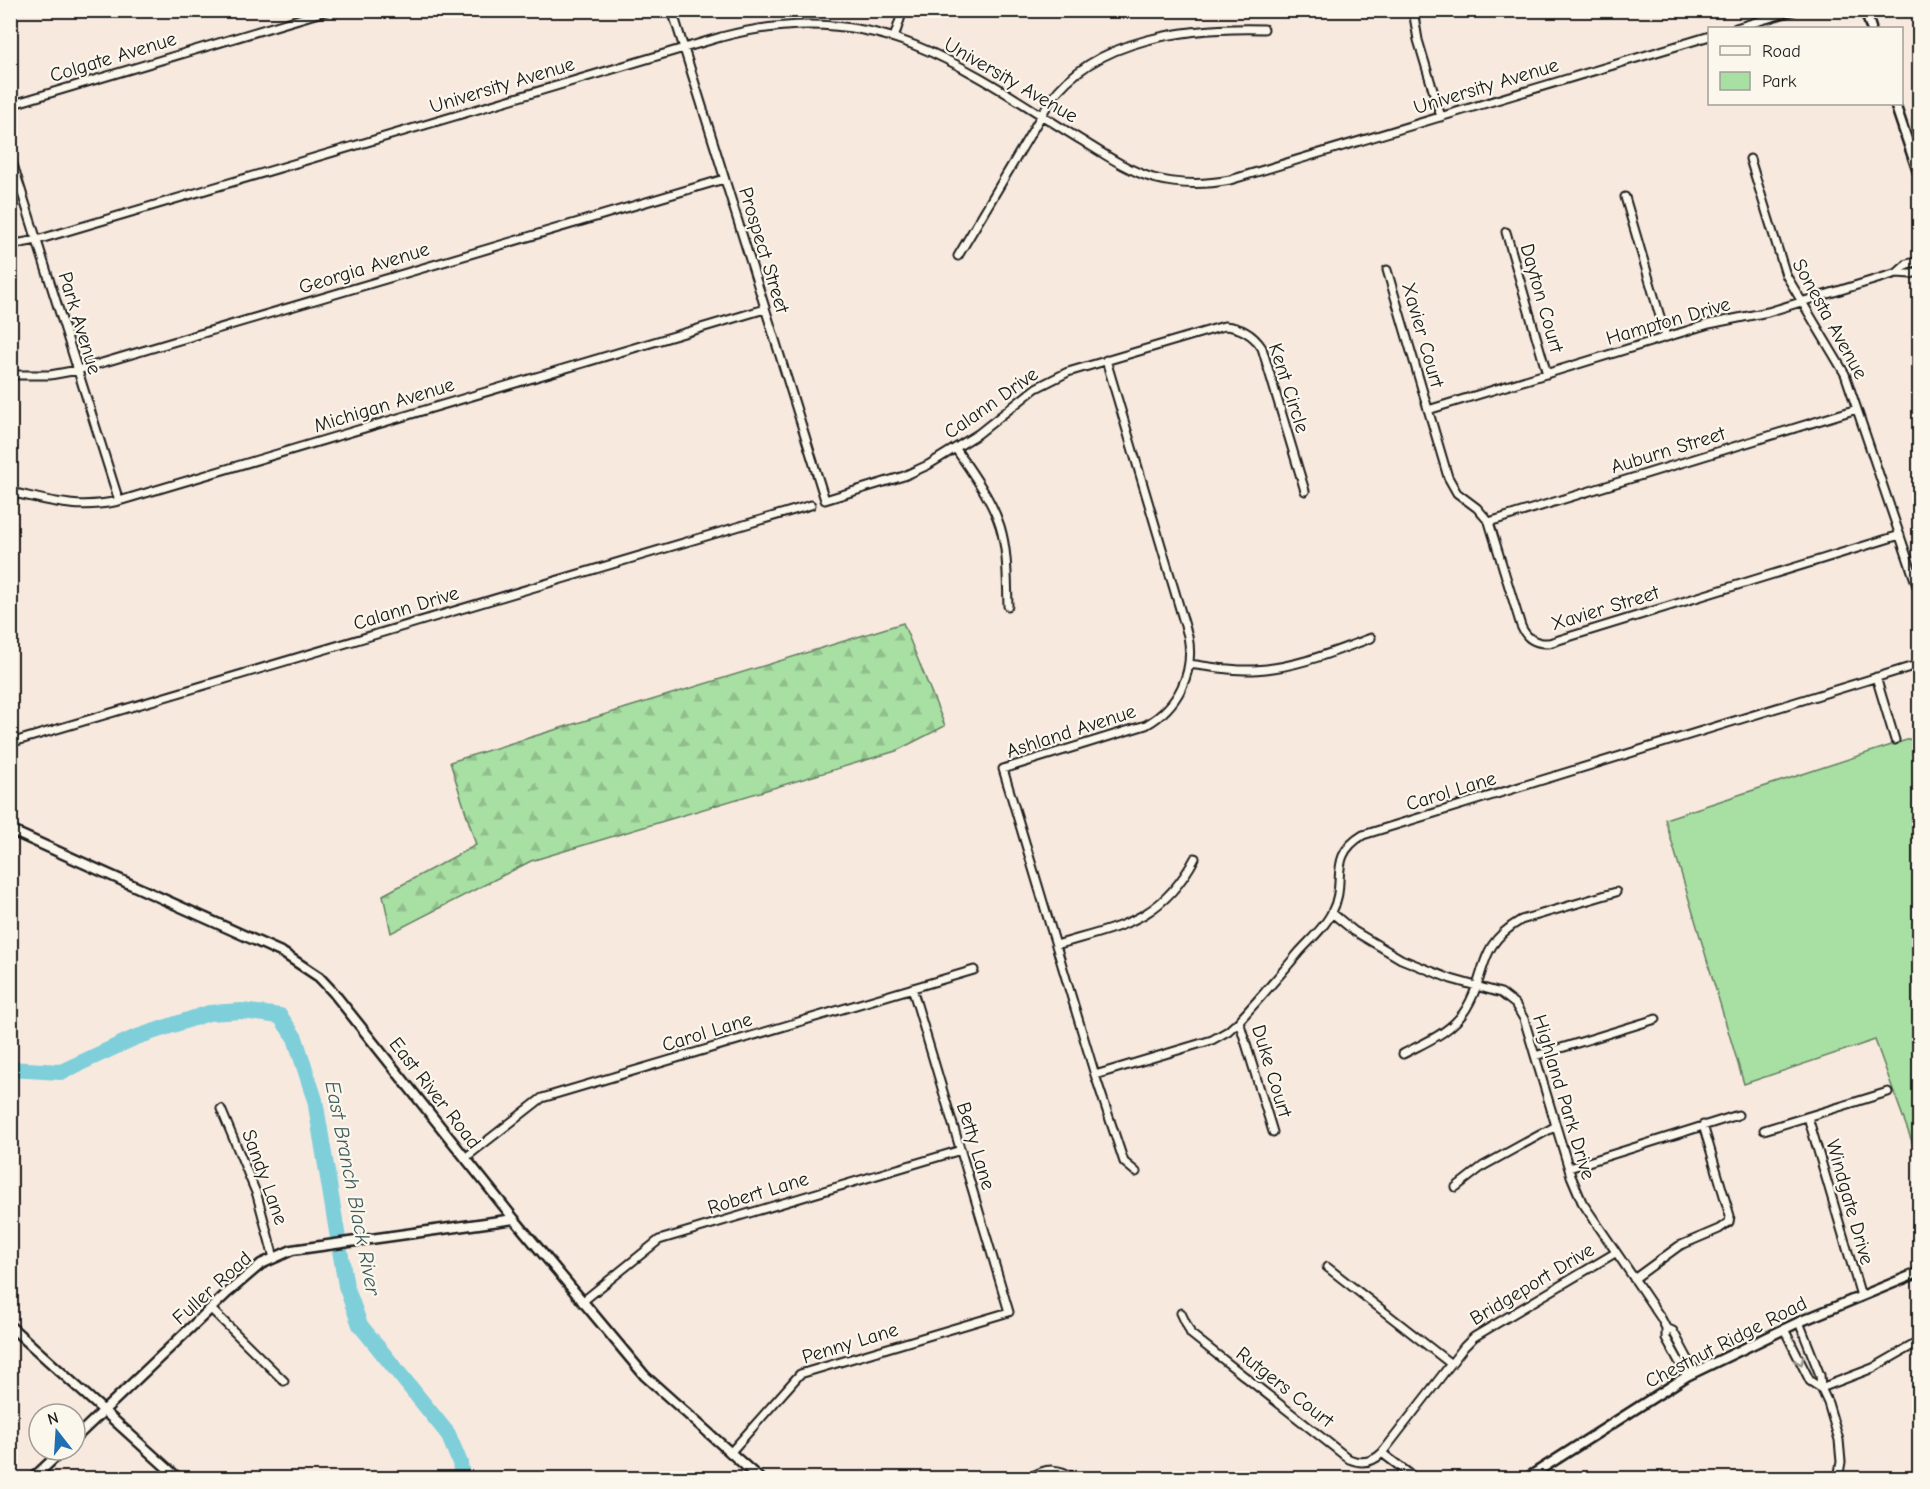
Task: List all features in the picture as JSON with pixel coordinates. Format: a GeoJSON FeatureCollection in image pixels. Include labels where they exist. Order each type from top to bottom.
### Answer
{"type":"FeatureCollection","features":[{"type":"Feature","properties":{"kind":"street","name":"Colgate Avenue"},"geometry":{"type":"LineString","coordinates":[[10,105],[329,10]]}},
{"type":"Feature","properties":{"kind":"street","name":"Prospect Street"},"geometry":{"type":"LineString","coordinates":[[672,10],[825,500]]}},
{"type":"Feature","properties":{"kind":"street"},"geometry":{"type":"LineString","coordinates":[[894,38],[903,10]]}},
{"type":"Feature","properties":{"kind":"street"},"geometry":{"type":"LineString","coordinates":[[1413,10],[1418,40],[1441,117]]}},
{"type":"Feature","properties":{"kind":"street"},"geometry":{"type":"LineString","coordinates":[[1739,27],[1796,10]]}},
{"type":"Feature","properties":{"kind":"street"},"geometry":{"type":"LineString","coordinates":[[1865,10],[1871,27]]}},
{"type":"Feature","properties":{"kind":"street","name":"University Avenue"},"geometry":{"type":"LineString","coordinates":[[10,245],[37,240],[683,48],[740,32],[792,25],[843,27],[894,38],[937,54],[1131,169],[1167,181],[1192,184],[1230,180],[1708,37]]}},
{"type":"Feature","properties":{"kind":"street"},"geometry":{"type":"LineString","coordinates":[[958,256],[1056,92],[1088,63],[1108,53],[1174,35],[1208,30],[1264,29]]}},
{"type":"Feature","properties":{"kind":"street"},"geometry":{"type":"LineString","coordinates":[[1895,105],[1920,178]]}},
{"type":"Feature","properties":{"kind":"street","name":"Park Avenue"},"geometry":{"type":"LineString","coordinates":[[10,155],[118,501]]}},
{"type":"Feature","properties":{"kind":"street","name":"Sonesta Avenue"},"geometry":{"type":"LineString","coordinates":[[1749,159],[1779,259],[1786,275],[1839,361],[1920,595]]}},
{"type":"Feature","properties":{"kind":"street","name":"Georgia Avenue"},"geometry":{"type":"LineString","coordinates":[[10,375],[50,375],[78,370],[724,179]]}},
{"type":"Feature","properties":{"kind":"street"},"geometry":{"type":"LineString","coordinates":[[1625,196],[1666,337]]}},
{"type":"Feature","properties":{"kind":"street","name":"Dayton Court"},"geometry":{"type":"LineString","coordinates":[[1506,232],[1547,374]]}},
{"type":"Feature","properties":{"kind":"street"},"geometry":{"type":"LineString","coordinates":[[1897,273],[1906,264],[1920,261]]}},
{"type":"Feature","properties":{"kind":"street","name":"Xavier Court"},"geometry":{"type":"LineString","coordinates":[[1387,270],[1428,410]]}},
{"type":"Feature","properties":{"kind":"street","name":"Hampton Drive"},"geometry":{"type":"LineString","coordinates":[[1428,410],[1709,324],[1768,312],[1897,273],[1911,274],[1920,271]]}},
{"type":"Feature","properties":{"kind":"street","name":"Michigan Avenue"},"geometry":{"type":"LineString","coordinates":[[10,492],[41,501],[70,505],[118,501],[765,309]]}},
{"type":"Feature","properties":{"kind":"street","name":"Kent Circle"},"geometry":{"type":"LineString","coordinates":[[1214,327],[1232,326],[1245,331],[1262,348],[1305,491]]}},
{"type":"Feature","properties":{"kind":"street","name":"Calann Drive"},"geometry":{"type":"LineString","coordinates":[[825,500],[904,476],[956,449],[1036,388],[1068,372],[1214,327]]}},
{"type":"Feature","properties":{"kind":"street","name":"Ashland Avenue"},"geometry":{"type":"LineString","coordinates":[[1106,360],[1186,626],[1190,643],[1186,678],[1177,697],[1152,722],[1133,730],[1003,769],[1095,1075],[1124,1162],[1136,1172]]}},
{"type":"Feature","properties":{"kind":"street","name":"Auburn Street"},"geometry":{"type":"LineString","coordinates":[[1489,522],[1857,409]]}},
{"type":"Feature","properties":{"kind":"street","name":"Xavier Street"},"geometry":{"type":"LineString","coordinates":[[1428,410],[1452,485],[1489,522],[1522,630],[1531,639],[1542,643],[1900,535]]}},
{"type":"Feature","properties":{"kind":"street"},"geometry":{"type":"LineString","coordinates":[[956,449],[988,499],[1001,528],[1005,548],[1008,606]]}},
{"type":"Feature","properties":{"kind":"street","name":"Calann Drive"},"geometry":{"type":"LineString","coordinates":[[10,743],[811,504]]}},
{"type":"Feature","properties":{"kind":"street"},"geometry":{"type":"LineString","coordinates":[[1189,664],[1237,670],[1272,668],[1306,661],[1371,638]]}},
{"type":"Feature","properties":{"kind":"street","name":"Carol Lane"},"geometry":{"type":"LineString","coordinates":[[1095,1075],[1212,1040],[1228,1031],[1332,913],[1338,898],[1339,864],[1343,854],[1349,845],[1364,835],[1920,664]]}},
{"type":"Feature","properties":{"kind":"street"},"geometry":{"type":"LineString","coordinates":[[1876,677],[1895,740]]}},
{"type":"Feature","properties":{"kind":"street","name":"East River Road"},"geometry":{"type":"LineString","coordinates":[[10,830],[196,913],[302,964],[333,992],[514,1219],[645,1376],[759,1479]]}},
{"type":"Feature","properties":{"kind":"street"},"geometry":{"type":"LineString","coordinates":[[1056,945],[1118,927],[1146,914],[1170,894],[1195,858]]}},
{"type":"Feature","properties":{"kind":"street"},"geometry":{"type":"LineString","coordinates":[[1403,1054],[1441,1034],[1466,1009],[1487,953],[1510,927],[1521,921],[1616,892]]}},
{"type":"Feature","properties":{"kind":"street","name":"Highland Park Drive"},"geometry":{"type":"LineString","coordinates":[[1332,913],[1354,931],[1401,959],[1425,970],[1501,993],[1515,1004],[1524,1019],[1569,1168],[1582,1202],[1666,1328],[1673,1331],[1691,1374]]}},
{"type":"Feature","properties":{"kind":"street","name":"Carol Lane"},"geometry":{"type":"LineString","coordinates":[[465,1158],[542,1098],[974,970]]}},
{"type":"Feature","properties":{"kind":"street","name":"Betty Lane"},"geometry":{"type":"LineString","coordinates":[[912,988],[1009,1312]]}},
{"type":"Feature","properties":{"kind":"street"},"geometry":{"type":"LineString","coordinates":[[1535,1056],[1656,1019]]}},
{"type":"Feature","properties":{"kind":"street","name":"Duke Court"},"geometry":{"type":"LineString","coordinates":[[1239,1021],[1273,1132]]}},
{"type":"Feature","properties":{"kind":"street"},"geometry":{"type":"LineString","coordinates":[[1764,1130],[1888,1092]]}},
{"type":"Feature","properties":{"kind":"street","name":"Sandy Lane"},"geometry":{"type":"LineString","coordinates":[[221,1109],[257,1195],[274,1258]]}},
{"type":"Feature","properties":{"kind":"street"},"geometry":{"type":"LineString","coordinates":[[1569,1168],[1738,1115]]}},
{"type":"Feature","properties":{"kind":"street","name":"Windgate Drive"},"geometry":{"type":"LineString","coordinates":[[1808,1117],[1861,1296]]}},
{"type":"Feature","properties":{"kind":"street"},"geometry":{"type":"LineString","coordinates":[[1634,1279],[1679,1246],[1730,1222],[1703,1125]]}},
{"type":"Feature","properties":{"kind":"street"},"geometry":{"type":"LineString","coordinates":[[1456,1187],[1483,1166],[1556,1126]]}},
{"type":"Feature","properties":{"kind":"street","name":"Robert Lane"},"geometry":{"type":"LineString","coordinates":[[582,1302],[659,1240],[961,1150]]}},
{"type":"Feature","properties":{"kind":"street","name":"Fuller Road"},"geometry":{"type":"LineString","coordinates":[[87,1427],[210,1309],[261,1264],[292,1250],[314,1246],[514,1219]]}},
{"type":"Feature","properties":{"kind":"street","name":"Bridgeport Drive"},"geometry":{"type":"LineString","coordinates":[[1382,1453],[1464,1347],[1485,1329],[1615,1253]]}},
{"type":"Feature","properties":{"kind":"street"},"geometry":{"type":"LineString","coordinates":[[1327,1268],[1451,1364]]}},
{"type":"Feature","properties":{"kind":"street","name":"Chestnut Ridge Road"},"geometry":{"type":"LineString","coordinates":[[1527,1479],[1691,1374],[1799,1322],[1920,1272]]}},
{"type":"Feature","properties":{"kind":"street"},"geometry":{"type":"LineString","coordinates":[[210,1309],[284,1381]]}},
{"type":"Feature","properties":{"kind":"street","name":"Penny Lane"},"geometry":{"type":"LineString","coordinates":[[730,1453],[800,1374],[1009,1312]]}},
{"type":"Feature","properties":{"kind":"street","name":"Rutgers Court"},"geometry":{"type":"LineString","coordinates":[[1181,1313],[1191,1334],[1349,1459],[1370,1461],[1382,1453]]}},
{"type":"Feature","properties":{"kind":"street"},"geometry":{"type":"LineString","coordinates":[[1799,1322],[1820,1375],[1821,1388],[1828,1403],[1841,1451],[1838,1479]]}},
{"type":"Feature","properties":{"kind":"street"},"geometry":{"type":"LineString","coordinates":[[10,1326],[178,1479]]}},
{"type":"Feature","properties":{"kind":"street"},"geometry":{"type":"LineString","coordinates":[[1784,1329],[1810,1381],[1821,1388]]}},
{"type":"Feature","properties":{"kind":"street"},"geometry":{"type":"LineString","coordinates":[[1821,1388],[1873,1368],[1920,1341]]}},
{"type":"Feature","properties":{"kind":"street"},"geometry":{"type":"LineString","coordinates":[[1382,1453],[1415,1479]]}},
{"type":"Feature","properties":{"kind":"street"},"geometry":{"type":"LineString","coordinates":[[33,1479],[51,1462]]}},
{"type":"Feature","properties":{"kind":"street"},"geometry":{"type":"LineString","coordinates":[[1031,1479],[1038,1473],[1050,1469],[1065,1472],[1074,1479]]}},
{"type":"Feature","properties":{"kind":"green space"},"geometry":{"type":"Polygon","coordinates":[[[903,623],[945,726],[896,751],[531,861],[391,933],[383,895],[476,845],[450,762],[903,623]]]}},
{"type":"Feature","properties":{"kind":"green space"},"geometry":{"type":"Polygon","coordinates":[[[1920,736],[1919,1161],[1875,1040],[1744,1084],[1665,819],[1920,736]]]}},
{"type":"Feature","properties":{"kind":"waterway","name":"East Branch Black River"},"geometry":{"type":"LineString","coordinates":[[10,1069],[61,1072],[134,1038],[209,1013],[242,1011],[280,1016],[295,1038],[315,1100],[346,1286],[360,1325],[448,1434],[460,1463],[462,1478]]}}]}
